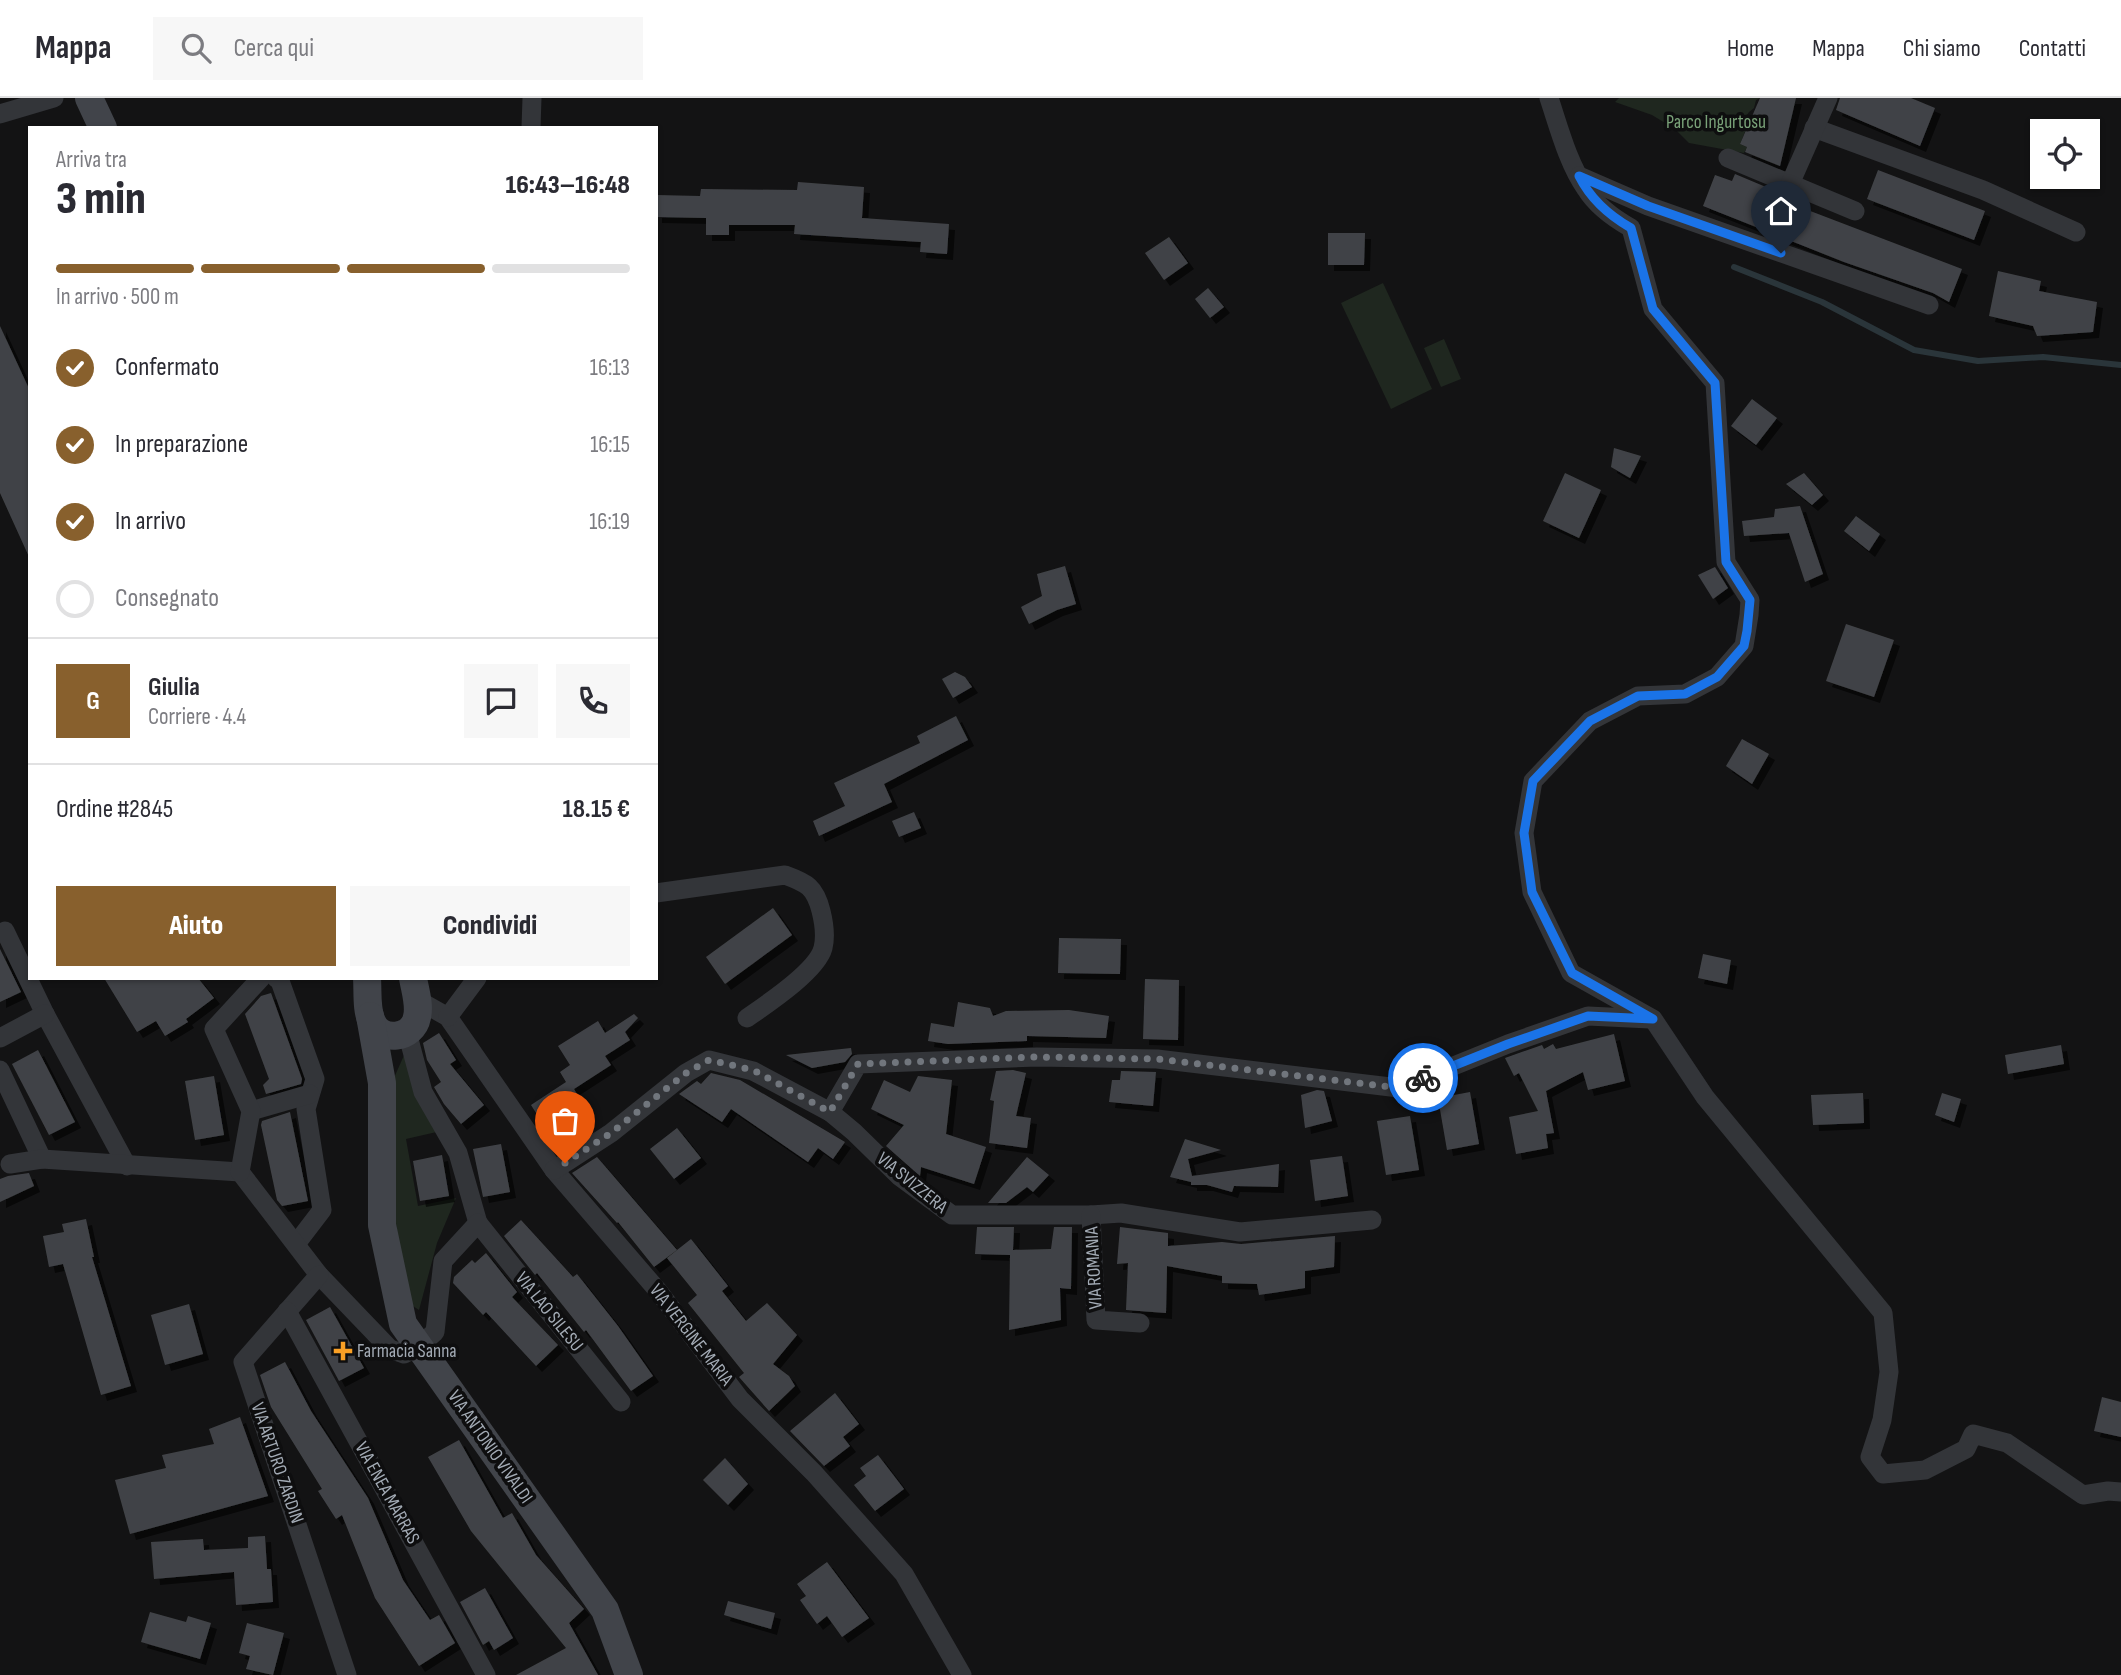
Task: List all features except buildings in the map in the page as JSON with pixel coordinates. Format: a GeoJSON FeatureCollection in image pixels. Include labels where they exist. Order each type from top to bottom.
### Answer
{"type":"FeatureCollection","features":[{"type":"Feature","properties":{"kind":"main road"},"geometry":{"type":"LineString","coordinates":[[89,98],[102,126]]}},
{"type":"Feature","properties":{"kind":"main road","name":"VIA ANTONIO VIVALDI"},"geometry":{"type":"LineString","coordinates":[[368,980],[370,1016],[382,1083],[382,1225],[403,1324],[605,1610],[629,1675]]}},
{"type":"Feature","properties":{"kind":"main road","name":"VIA ANTONIO VIVALDI"},"geometry":{"type":"LineString","coordinates":[[382,1083],[405,1034],[416,1020],[415,989]]}},
{"type":"Feature","properties":{"kind":"main road"},"geometry":{"type":"LineString","coordinates":[[370,1016],[375,1028],[383,1034],[393,1037],[405,1034]]}},
{"type":"Feature","properties":{"kind":"street"},"geometry":{"type":"LineString","coordinates":[[0,114],[54,98]]}},
{"type":"Feature","properties":{"kind":"street"},"geometry":{"type":"LineString","coordinates":[[531,126],[532,98]]}},
{"type":"Feature","properties":{"kind":"street"},"geometry":{"type":"LineString","coordinates":[[1549,98],[1564,144],[1586,190],[1617,220],[1631,228],[1653,309],[1715,383],[1726,562],[1750,600],[1744,646],[1717,677],[1685,694],[1638,696],[1590,721],[1533,781],[1524,833],[1532,892],[1572,973],[1653,1019],[1705,1097],[1883,1313],[1889,1372],[1882,1420],[1870,1457],[1883,1474],[1926,1470],[1966,1449],[1973,1434],[2007,1443],[2083,1495],[2121,1492]]}},
{"type":"Feature","properties":{"kind":"street"},"geometry":{"type":"LineString","coordinates":[[1790,184],[1828,98]]}},
{"type":"Feature","properties":{"kind":"street"},"geometry":{"type":"LineString","coordinates":[[1814,128],[1983,190],[2076,232]]}},
{"type":"Feature","properties":{"kind":"street"},"geometry":{"type":"LineString","coordinates":[[1728,158],[1855,211]]}},
{"type":"Feature","properties":{"kind":"street"},"geometry":{"type":"LineString","coordinates":[[1579,176],[1648,206],[1929,305]]}},
{"type":"Feature","properties":{"kind":"street"},"geometry":{"type":"LineString","coordinates":[[658,893],[785,875],[805,882],[817,895],[824,926],[823,950],[812,966],[780,995],[747,1018]]}},
{"type":"Feature","properties":{"kind":"street"},"geometry":{"type":"LineString","coordinates":[[5,931],[28,979]]}},
{"type":"Feature","properties":{"kind":"street"},"geometry":{"type":"LineString","coordinates":[[29,980],[127,1166]]}},
{"type":"Feature","properties":{"kind":"street"},"geometry":{"type":"LineString","coordinates":[[259,980],[215,1028],[251,1111],[240,1172],[319,1275],[390,1349],[404,1354],[419,1346],[435,1332],[443,1261],[478,1223]]}},
{"type":"Feature","properties":{"kind":"street"},"geometry":{"type":"LineString","coordinates":[[279,980],[315,1079],[306,1109],[322,1210],[296,1244]]}},
{"type":"Feature","properties":{"kind":"street"},"geometry":{"type":"LineString","coordinates":[[448,1017],[476,980]]}},
{"type":"Feature","properties":{"kind":"street","name":"VIA VERGINE MARIA"},"geometry":{"type":"LineString","coordinates":[[415,989],[448,1017],[554,1170],[659,1292],[740,1399],[814,1474],[904,1574],[962,1675]]}},
{"type":"Feature","properties":{"kind":"street"},"geometry":{"type":"LineString","coordinates":[[0,1038],[45,1014]]}},
{"type":"Feature","properties":{"kind":"street"},"geometry":{"type":"LineString","coordinates":[[830,1112],[858,1064],[1037,1057],[1157,1059],[1399,1088],[1508,1044],[1588,1016],[1653,1019]]}},
{"type":"Feature","properties":{"kind":"street","name":"VIA LAO SILESU"},"geometry":{"type":"LineString","coordinates":[[405,1034],[423,1092],[458,1153],[478,1223],[621,1402]]}},
{"type":"Feature","properties":{"kind":"street","name":"VIA SVIZZERA"},"geometry":{"type":"LineString","coordinates":[[554,1170],[611,1133],[686,1073],[709,1060],[753,1070],[830,1112],[899,1176],[951,1215],[1121,1213],[1240,1232],[1372,1220]]}},
{"type":"Feature","properties":{"kind":"street"},"geometry":{"type":"LineString","coordinates":[[0,1070],[42,1159]]}},
{"type":"Feature","properties":{"kind":"street"},"geometry":{"type":"LineString","coordinates":[[251,1111],[310,1094]]}},
{"type":"Feature","properties":{"kind":"street"},"geometry":{"type":"LineString","coordinates":[[10,1164],[42,1159],[240,1172]]}},
{"type":"Feature","properties":{"kind":"street","name":"VIA ROMANIA"},"geometry":{"type":"LineString","coordinates":[[1091,1215],[1096,1320],[1140,1323]]}},
{"type":"Feature","properties":{"kind":"street","name":"VIA ARTURO ZARDIN"},"geometry":{"type":"LineString","coordinates":[[319,1275],[243,1362],[347,1675]]}},
{"type":"Feature","properties":{"kind":"street","name":"VIA ENEA MARRAS"},"geometry":{"type":"LineString","coordinates":[[287,1311],[486,1675]]}},
{"type":"Feature","properties":{"kind":"green space","name":"Parco Ingurtosu"},"geometry":{"type":"Polygon","coordinates":[[[1619,98],[1760,98],[1741,124],[1747,127],[1740,144],[1747,147],[1744,153],[1689,143],[1675,129],[1652,115],[1615,102],[1619,98]]]}},
{"type":"Feature","properties":{"kind":"green space"},"geometry":{"type":"Polygon","coordinates":[[[1383,283],[1432,389],[1391,409],[1341,303],[1383,283]]]}},
{"type":"Feature","properties":{"kind":"green space"},"geometry":{"type":"Polygon","coordinates":[[[1444,339],[1461,379],[1441,387],[1424,348],[1444,339]]]}},
{"type":"Feature","properties":{"kind":"green space"},"geometry":{"type":"Polygon","coordinates":[[[405,1053],[441,1131],[406,1139],[418,1206],[456,1198],[437,1243],[419,1310],[402,1299],[386,1096],[405,1053]]]}},
{"type":"Feature","properties":{"kind":"waterway"},"geometry":{"type":"LineString","coordinates":[[1734,267],[1822,302],[1914,350],[1978,361],[2043,357],[2121,365]]}},
{"type":"Feature","properties":{"kind":"way so far"},"geometry":{"type":"LineString","coordinates":[[565,1163],[611,1133],[686,1073],[709,1060],[753,1070],[830,1112],[858,1064],[1037,1057],[1157,1059],[1399,1088],[1423,1078]]}},
{"type":"Feature","properties":{"kind":"place","name":"Farmacia Sanna"},"geometry":{"type":"Point","coordinates":[343,1351]}},
{"type":"Feature","properties":{"kind":"route"},"geometry":{"type":"LineString","coordinates":[[1423,1078],[1588,1016],[1653,1019],[1572,973],[1532,892],[1524,833],[1533,781],[1590,721],[1638,696],[1685,694],[1717,677],[1744,646],[1747,631],[1750,600],[1726,562],[1715,383],[1653,309],[1631,228],[1617,220],[1586,190],[1579,176],[1648,206],[1781,253]]}}]}
